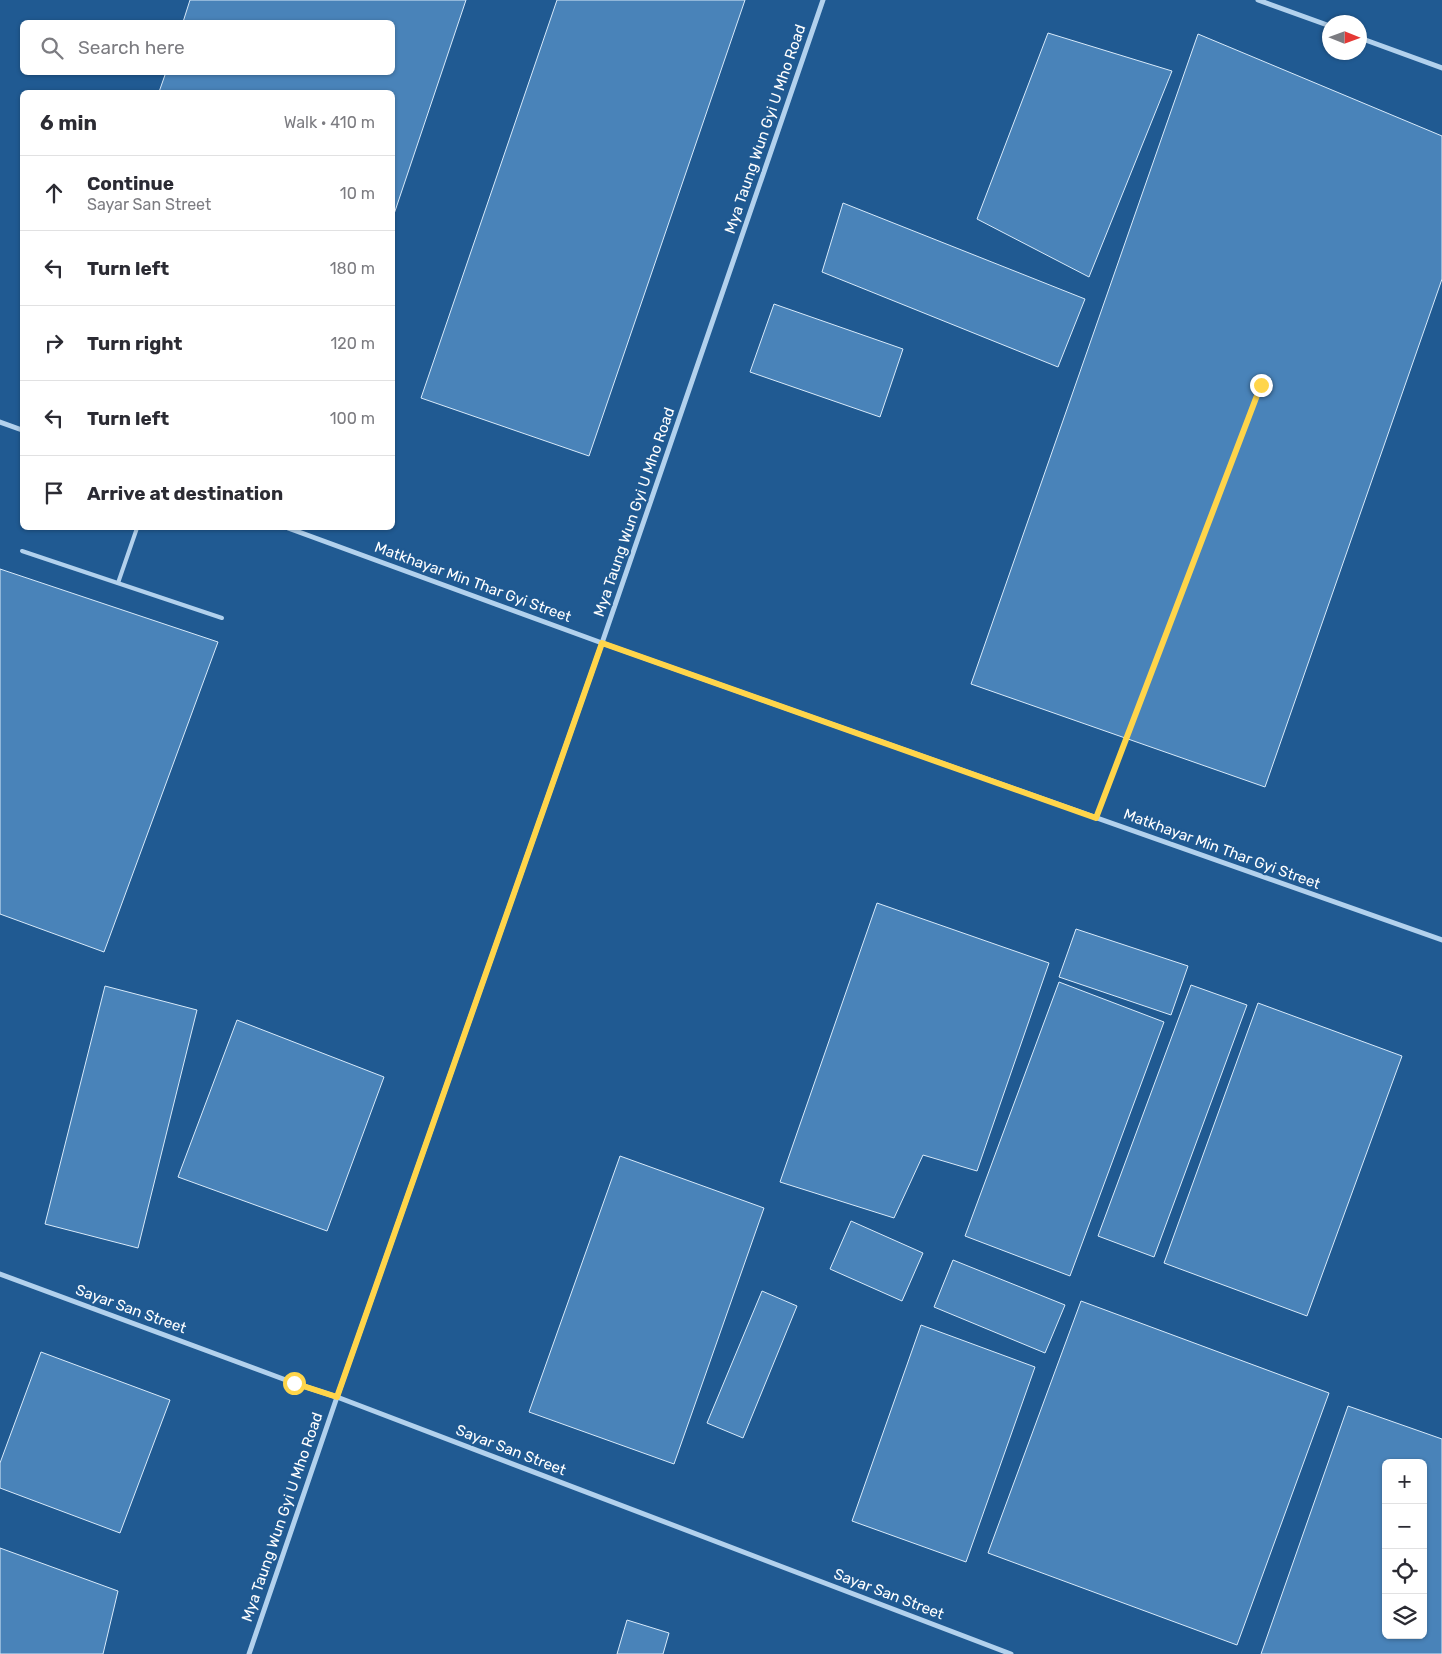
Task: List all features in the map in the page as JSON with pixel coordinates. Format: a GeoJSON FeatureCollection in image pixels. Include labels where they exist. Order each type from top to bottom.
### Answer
{"type":"FeatureCollection","features":[{"type":"Feature","properties":{"kind":"street","name":"Mya Taung Wun Gyi U Mho Road"},"geometry":{"type":"LineString","coordinates":[[248,1654],[602,643],[823,0]]}},
{"type":"Feature","properties":{"kind":"street"},"geometry":{"type":"LineString","coordinates":[[1258,0],[1322,23]]}},
{"type":"Feature","properties":{"kind":"street"},"geometry":{"type":"LineString","coordinates":[[1367,41],[1442,68]]}},
{"type":"Feature","properties":{"kind":"street"},"geometry":{"type":"LineString","coordinates":[[0,422],[20,429]]}},
{"type":"Feature","properties":{"kind":"street","name":"Matkhayar Min Thar Gyi Street"},"geometry":{"type":"LineString","coordinates":[[293,530],[602,643],[1442,940]]}},
{"type":"Feature","properties":{"kind":"street","name":"Sayar San Street"},"geometry":{"type":"LineString","coordinates":[[0,1274],[294,1383],[337,1397],[1011,1654]]}},
{"type":"Feature","properties":{"kind":"lane"},"geometry":{"type":"LineString","coordinates":[[1096,818],[1261,385]]}},
{"type":"Feature","properties":{"kind":"lane"},"geometry":{"type":"LineString","coordinates":[[118,583],[136,530]]}},
{"type":"Feature","properties":{"kind":"lane"},"geometry":{"type":"LineString","coordinates":[[22,551],[222,618]]}},
{"type":"Feature","properties":{"kind":"building"},"geometry":{"type":"Polygon","coordinates":[[[190,0],[466,0],[395,211],[395,90],[160,90],[165,75],[395,75],[395,20],[184,20],[190,0]]]}},
{"type":"Feature","properties":{"kind":"building"},"geometry":{"type":"Polygon","coordinates":[[[557,0],[745,0],[589,456],[421,398],[557,0]]]}},
{"type":"Feature","properties":{"kind":"building"},"geometry":{"type":"Polygon","coordinates":[[[1048,33],[1172,71],[1089,277],[977,219],[1048,33]]]}},
{"type":"Feature","properties":{"kind":"building"},"geometry":{"type":"Polygon","coordinates":[[[1198,34],[1442,136],[1442,279],[1265,787],[971,684],[1198,34]]]}},
{"type":"Feature","properties":{"kind":"building"},"geometry":{"type":"Polygon","coordinates":[[[843,203],[1085,299],[1058,367],[822,272],[843,203]]]}},
{"type":"Feature","properties":{"kind":"building"},"geometry":{"type":"Polygon","coordinates":[[[774,304],[903,349],[880,417],[750,372],[774,304]]]}},
{"type":"Feature","properties":{"kind":"building"},"geometry":{"type":"Polygon","coordinates":[[[0,569],[218,642],[104,952],[0,914],[0,569]]]}},
{"type":"Feature","properties":{"kind":"building"},"geometry":{"type":"Polygon","coordinates":[[[877,903],[1049,963],[977,1171],[923,1155],[894,1218],[780,1182],[877,903]]]}},
{"type":"Feature","properties":{"kind":"building"},"geometry":{"type":"Polygon","coordinates":[[[1076,929],[1188,966],[1171,1015],[1059,977],[1076,929]]]}},
{"type":"Feature","properties":{"kind":"building"},"geometry":{"type":"Polygon","coordinates":[[[1059,982],[1164,1022],[1070,1276],[965,1236],[1059,982]]]}},
{"type":"Feature","properties":{"kind":"building"},"geometry":{"type":"Polygon","coordinates":[[[1191,985],[1247,1005],[1154,1257],[1098,1236],[1191,985]]]}},
{"type":"Feature","properties":{"kind":"building"},"geometry":{"type":"Polygon","coordinates":[[[105,986],[197,1010],[138,1248],[45,1224],[105,986]]]}},
{"type":"Feature","properties":{"kind":"building"},"geometry":{"type":"Polygon","coordinates":[[[1258,1003],[1402,1056],[1307,1316],[1164,1263],[1258,1003]]]}},
{"type":"Feature","properties":{"kind":"building"},"geometry":{"type":"Polygon","coordinates":[[[237,1020],[384,1077],[327,1231],[178,1177],[237,1020]]]}},
{"type":"Feature","properties":{"kind":"building"},"geometry":{"type":"Polygon","coordinates":[[[620,1156],[764,1208],[674,1464],[529,1412],[620,1156]]]}},
{"type":"Feature","properties":{"kind":"building"},"geometry":{"type":"Polygon","coordinates":[[[851,1221],[923,1253],[902,1301],[830,1269],[851,1221]]]}},
{"type":"Feature","properties":{"kind":"building"},"geometry":{"type":"Polygon","coordinates":[[[953,1260],[1065,1305],[1045,1353],[934,1307],[953,1260]]]}},
{"type":"Feature","properties":{"kind":"building"},"geometry":{"type":"Polygon","coordinates":[[[762,1291],[797,1306],[743,1438],[707,1423],[762,1291]]]}},
{"type":"Feature","properties":{"kind":"building"},"geometry":{"type":"Polygon","coordinates":[[[1081,1301],[1329,1393],[1237,1645],[988,1553],[1081,1301]]]}},
{"type":"Feature","properties":{"kind":"building"},"geometry":{"type":"Polygon","coordinates":[[[921,1325],[1035,1367],[966,1562],[852,1521],[921,1325]]]}},
{"type":"Feature","properties":{"kind":"building"},"geometry":{"type":"Polygon","coordinates":[[[41,1352],[170,1400],[120,1533],[0,1488],[0,1463],[41,1352]]]}},
{"type":"Feature","properties":{"kind":"building"},"geometry":{"type":"Polygon","coordinates":[[[1348,1406],[1442,1439],[1442,1654],[1261,1654],[1348,1406]]]}},
{"type":"Feature","properties":{"kind":"building"},"geometry":{"type":"Polygon","coordinates":[[[0,1548],[118,1591],[103,1654],[0,1654],[0,1548]]]}},
{"type":"Feature","properties":{"kind":"building"},"geometry":{"type":"Polygon","coordinates":[[[627,1620],[669,1633],[663,1654],[617,1654],[627,1620]]]}},
{"type":"Feature","properties":{"kind":"route"},"geometry":{"type":"LineString","coordinates":[[294,1383],[337,1397],[602,643],[1096,818],[1261,385]]}}]}
